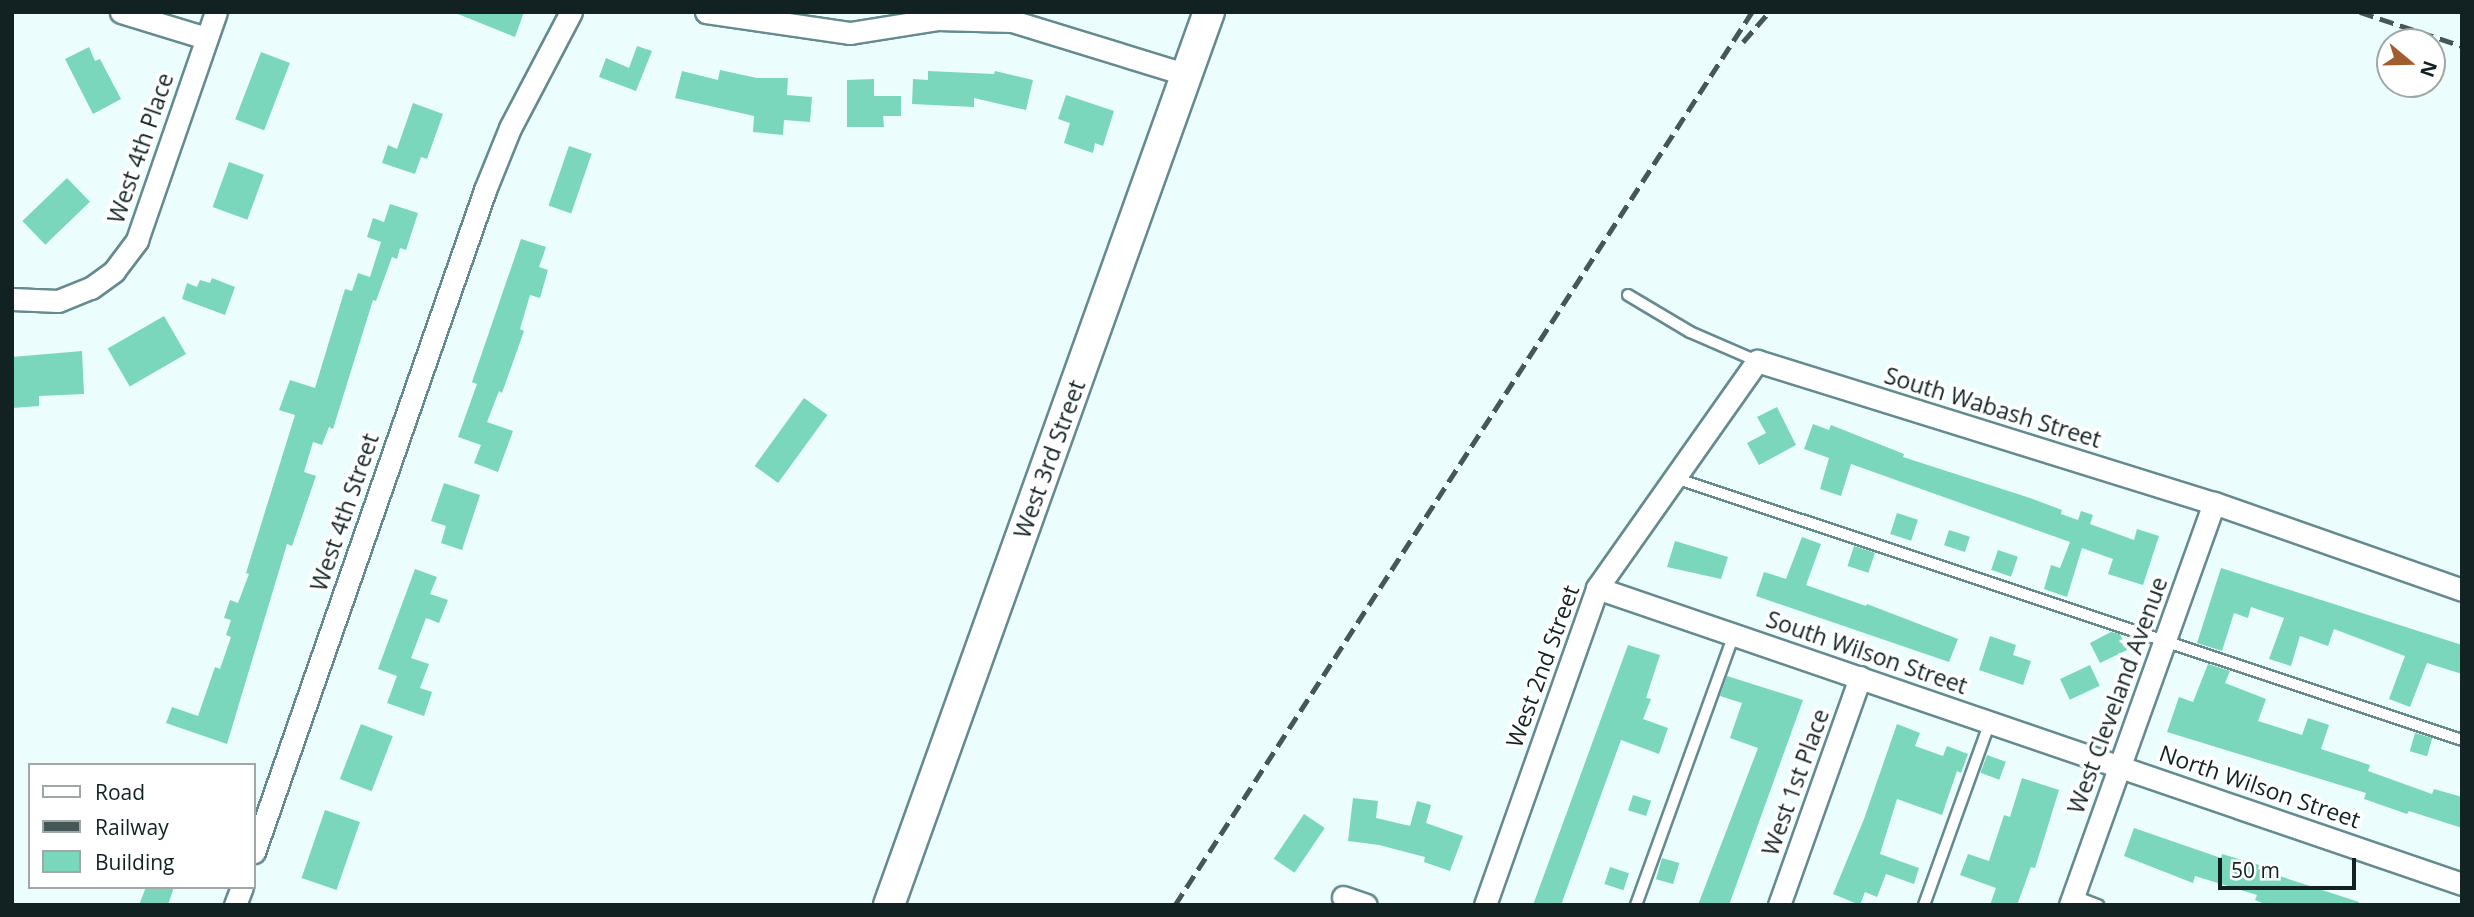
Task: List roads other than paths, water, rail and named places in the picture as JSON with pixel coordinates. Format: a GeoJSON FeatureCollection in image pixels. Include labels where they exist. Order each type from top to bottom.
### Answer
{"type":"FeatureCollection","features":[{"type":"Feature","properties":{"kind":"street"},"geometry":{"type":"LineString","coordinates":[[121,12],[206,38]]}},
{"type":"Feature","properties":{"kind":"street","name":"West 4th Place"},"geometry":{"type":"LineString","coordinates":[[12,299],[58,301],[91,288],[114,271],[136,240],[216,12]]}},
{"type":"Feature","properties":{"kind":"street","name":"West 4th Street"},"geometry":{"type":"LineString","coordinates":[[256,846],[485,190],[510,128],[571,12]]}},
{"type":"Feature","properties":{"kind":"street"},"geometry":{"type":"LineString","coordinates":[[706,12],[850,33],[937,19],[1012,21],[1187,75]]}},
{"type":"Feature","properties":{"kind":"street","name":"West 3rd Street"},"geometry":{"type":"LineString","coordinates":[[889,905],[1209,12]]}},
{"type":"Feature","properties":{"kind":"street","name":"West 2nd Street"},"geometry":{"type":"LineString","coordinates":[[1485,905],[1597,588],[1757,361]]}},
{"type":"Feature","properties":{"kind":"street","name":"South Wabash Street"},"geometry":{"type":"LineString","coordinates":[[1757,361],[2214,503],[2462,590]]}},
{"type":"Feature","properties":{"kind":"street","name":"West Cleveland Avenue"},"geometry":{"type":"LineString","coordinates":[[2072,900],[2214,503]]}},
{"type":"Feature","properties":{"kind":"street","name":"South Wilson Street"},"geometry":{"type":"LineString","coordinates":[[1597,588],[2120,766]]}},
{"type":"Feature","properties":{"kind":"street","name":"West 1st Place"},"geometry":{"type":"LineString","coordinates":[[1779,905],[1860,677]]}},
{"type":"Feature","properties":{"kind":"street","name":"North Wilson Street"},"geometry":{"type":"LineString","coordinates":[[2120,766],[2462,884]]}},
{"type":"Feature","properties":{"kind":"street"},"geometry":{"type":"LineString","coordinates":[[1343,897],[1366,905]]}},
{"type":"Feature","properties":{"kind":"lane"},"geometry":{"type":"LineString","coordinates":[[1628,295],[1690,332],[1757,361]]}},
{"type":"Feature","properties":{"kind":"lane"},"geometry":{"type":"LineString","coordinates":[[1675,478],[2462,740]]}},
{"type":"Feature","properties":{"kind":"lane"},"geometry":{"type":"LineString","coordinates":[[1636,905],[1734,634]]}},
{"type":"Feature","properties":{"kind":"lane"},"geometry":{"type":"LineString","coordinates":[[1924,905],[1990,722]]}},
{"type":"Feature","properties":{"kind":"lane"},"geometry":{"type":"LineString","coordinates":[[2072,900],[2098,905]]}},
{"type":"Feature","properties":{"kind":"railway"},"geometry":{"type":"LineString","coordinates":[[1175,905],[1752,12]]}},
{"type":"Feature","properties":{"kind":"railway"},"geometry":{"type":"LineString","coordinates":[[1743,42],[1769,12]]}},
{"type":"Feature","properties":{"kind":"railway"},"geometry":{"type":"LineString","coordinates":[[2360,12],[2462,46]]}}]}
